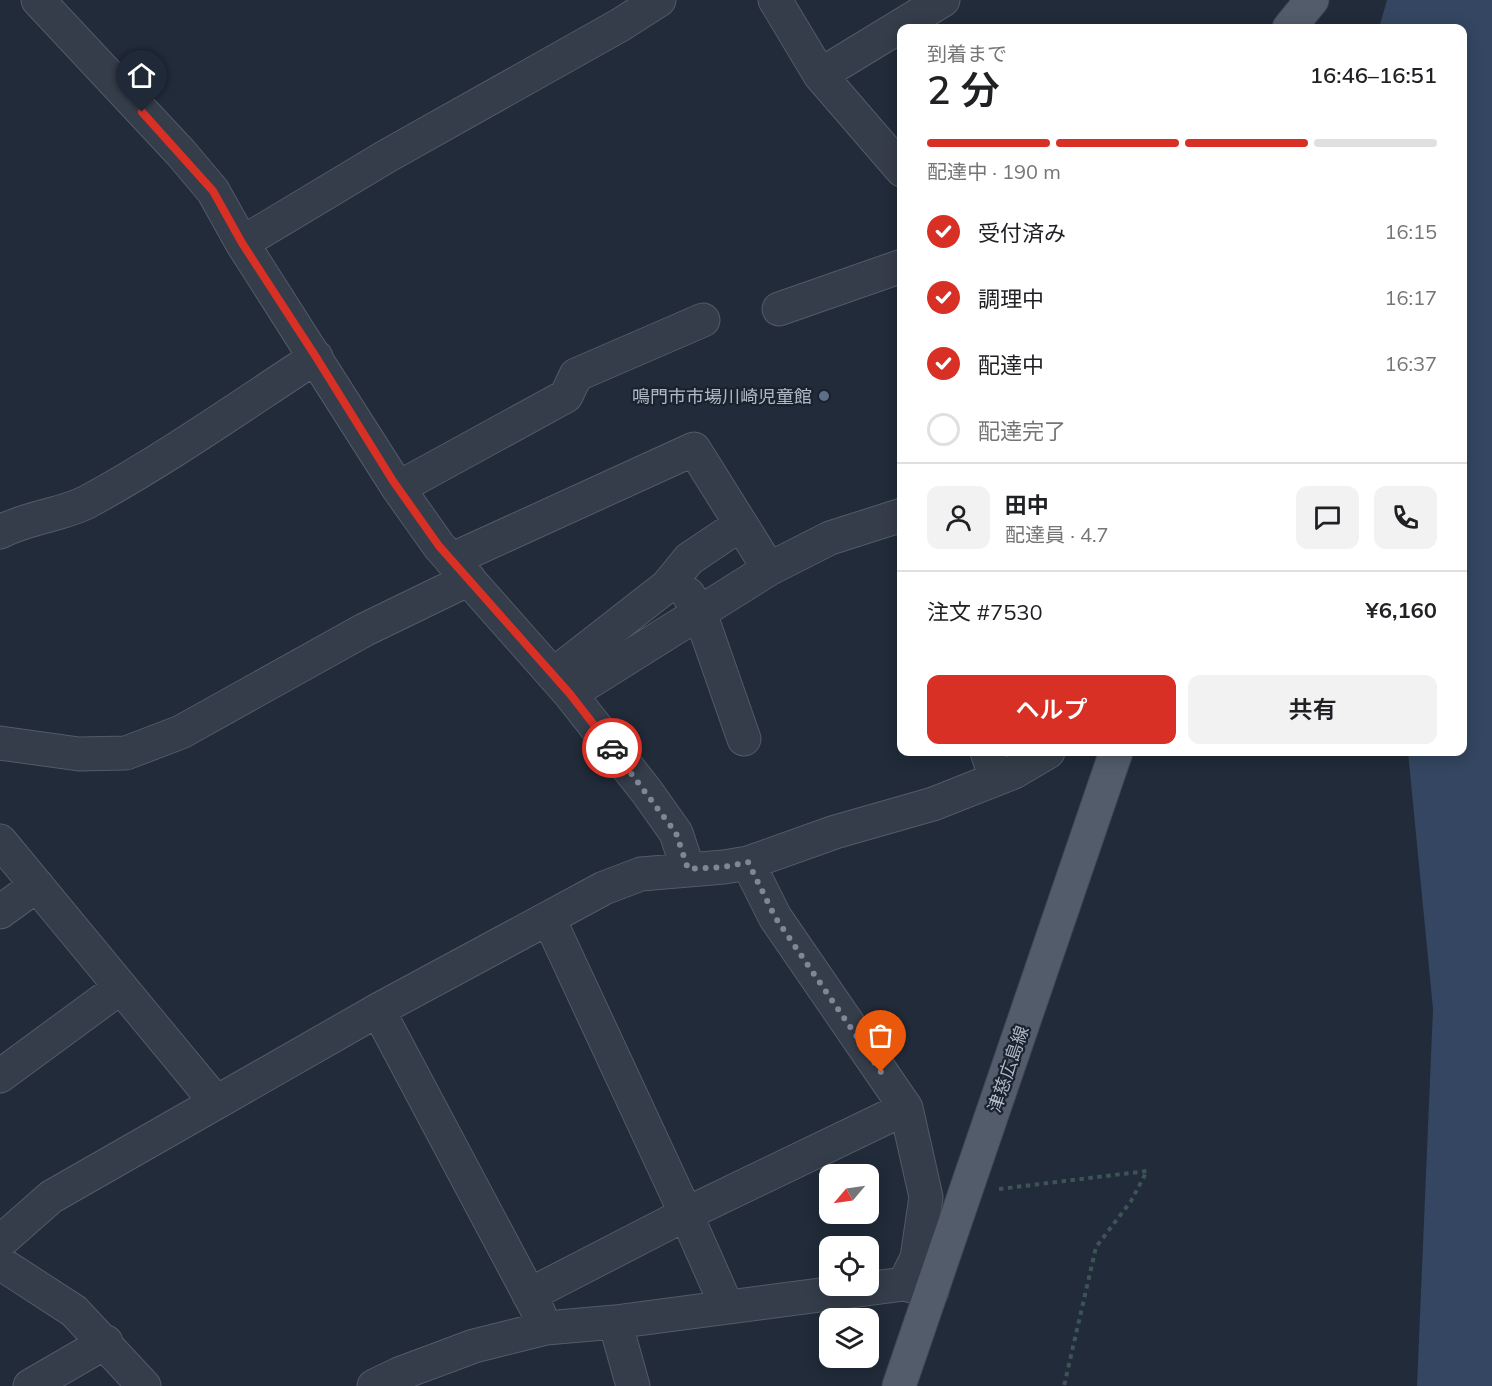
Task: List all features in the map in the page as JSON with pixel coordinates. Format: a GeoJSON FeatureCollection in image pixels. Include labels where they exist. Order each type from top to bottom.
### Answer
{"type":"FeatureCollection","features":[{"type":"Feature","properties":{"kind":"main road"},"geometry":{"type":"LineString","coordinates":[[1292,24],[1312,0]]}},
{"type":"Feature","properties":{"kind":"main road","name":"津慈広島線"},"geometry":{"type":"LineString","coordinates":[[899,1386],[918,1287],[965,1193],[1115,756]]}},
{"type":"Feature","properties":{"kind":"street"},"geometry":{"type":"LineString","coordinates":[[38,0],[181,153],[213,191],[242,243],[398,488],[460,569],[561,685],[647,792],[676,833],[688,869]]}},
{"type":"Feature","properties":{"kind":"street"},"geometry":{"type":"LineString","coordinates":[[242,243],[387,156],[620,25],[659,0]]}},
{"type":"Feature","properties":{"kind":"street"},"geometry":{"type":"LineString","coordinates":[[775,0],[820,75],[897,164]]}},
{"type":"Feature","properties":{"kind":"street"},"geometry":{"type":"LineString","coordinates":[[904,24],[943,0]]}},
{"type":"Feature","properties":{"kind":"street"},"geometry":{"type":"LineString","coordinates":[[820,75],[897,28]]}},
{"type":"Feature","properties":{"kind":"street"},"geometry":{"type":"LineString","coordinates":[[779,309],[897,268]]}},
{"type":"Feature","properties":{"kind":"street"},"geometry":{"type":"LineString","coordinates":[[398,488],[567,396],[576,375],[703,320]]}},
{"type":"Feature","properties":{"kind":"street"},"geometry":{"type":"LineString","coordinates":[[0,532],[19,522],[84,503],[173,451],[316,357]]}},
{"type":"Feature","properties":{"kind":"street"},"geometry":{"type":"LineString","coordinates":[[0,743],[79,754],[126,753],[181,732],[364,630],[460,569],[693,449],[769,569]]}},
{"type":"Feature","properties":{"kind":"street"},"geometry":{"type":"LineString","coordinates":[[561,685],[700,613],[769,569],[830,538],[897,516]]}},
{"type":"Feature","properties":{"kind":"street"},"geometry":{"type":"LineString","coordinates":[[561,685],[666,586],[689,559],[741,524]]}},
{"type":"Feature","properties":{"kind":"street"},"geometry":{"type":"LineString","coordinates":[[677,574],[700,613],[744,739]]}},
{"type":"Feature","properties":{"kind":"street"},"geometry":{"type":"LineString","coordinates":[[0,1242],[51,1197],[378,1010],[604,888],[641,874],[724,867],[748,862],[835,832],[933,804],[992,765],[1014,772],[1041,756]]}},
{"type":"Feature","properties":{"kind":"street"},"geometry":{"type":"LineString","coordinates":[[0,841],[216,1101]]}},
{"type":"Feature","properties":{"kind":"street"},"geometry":{"type":"LineString","coordinates":[[374,1386],[399,1374],[474,1346],[546,1328],[918,1287],[917,1258],[926,1197],[906,1108],[775,917],[748,862]]}},
{"type":"Feature","properties":{"kind":"street"},"geometry":{"type":"LineString","coordinates":[[0,912],[37,885]]}},
{"type":"Feature","properties":{"kind":"street"},"geometry":{"type":"LineString","coordinates":[[549,919],[727,1307]]}},
{"type":"Feature","properties":{"kind":"street"},"geometry":{"type":"LineString","coordinates":[[0,1076],[121,987]]}},
{"type":"Feature","properties":{"kind":"street"},"geometry":{"type":"LineString","coordinates":[[378,1010],[546,1328]]}},
{"type":"Feature","properties":{"kind":"street"},"geometry":{"type":"LineString","coordinates":[[529,1295],[686,1214],[906,1108]]}},
{"type":"Feature","properties":{"kind":"street"},"geometry":{"type":"LineString","coordinates":[[0,1263],[74,1311],[106,1342],[144,1386]]}},
{"type":"Feature","properties":{"kind":"street"},"geometry":{"type":"LineString","coordinates":[[615,1322],[633,1386]]}},
{"type":"Feature","properties":{"kind":"street"},"geometry":{"type":"LineString","coordinates":[[30,1386],[106,1342]]}},
{"type":"Feature","properties":{"kind":"path"},"geometry":{"type":"LineString","coordinates":[[965,1193],[1147,1171],[1131,1201],[1096,1247],[1064,1386]]}},
{"type":"Feature","properties":{"kind":"water"},"geometry":{"type":"Polygon","coordinates":[[[1387,0],[1492,0],[1492,1386],[1417,1386],[1433,1009],[1408,756],[1467,756],[1467,24],[1380,24],[1387,0]]]}},
{"type":"Feature","properties":{"kind":"way so far"},"geometry":{"type":"LineString","coordinates":[[612,748],[676,833],[688,869],[724,867],[748,862],[775,917],[881,1072]]}},
{"type":"Feature","properties":{"kind":"place","name":"鳴門市市場川崎児童館"},"geometry":{"type":"Point","coordinates":[824,396]}},
{"type":"Feature","properties":{"kind":"route"},"geometry":{"type":"LineString","coordinates":[[142,112],[213,191],[242,243],[393,481],[439,546],[570,694],[612,748]]}}]}
